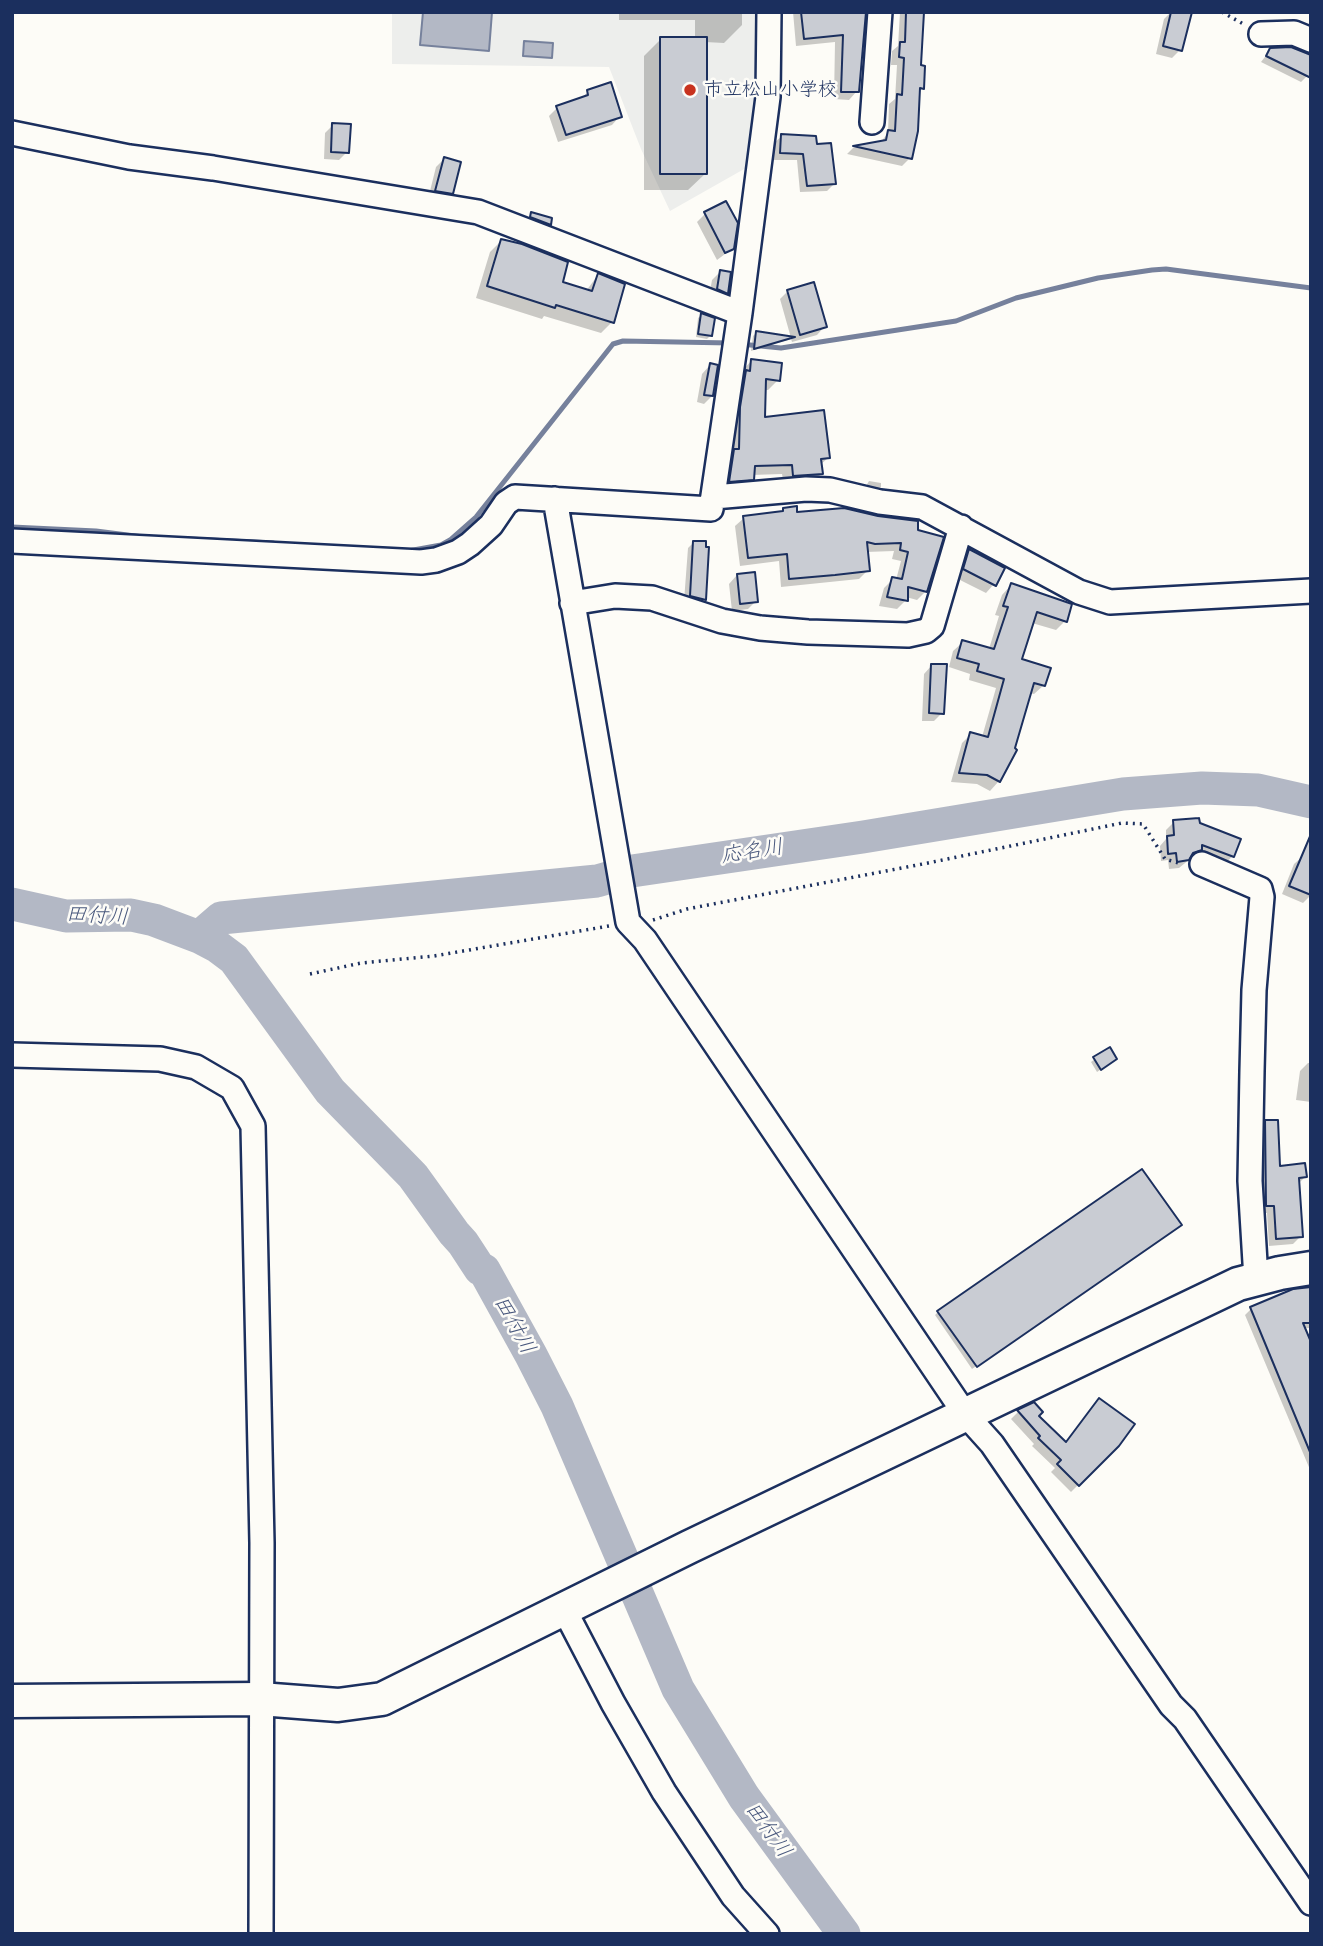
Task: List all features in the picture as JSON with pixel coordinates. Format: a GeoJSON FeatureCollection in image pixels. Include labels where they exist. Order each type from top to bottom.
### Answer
{"type":"FeatureCollection","features":[{"type":"Feature","properties":{"kind":"street"},"geometry":{"type":"LineString","coordinates":[[12,541],[421,562],[458,552],[470,544],[491,525],[506,503],[515,497],[712,509],[768,97],[769,12]]}},
{"type":"Feature","properties":{"kind":"street"},"geometry":{"type":"LineString","coordinates":[[872,122],[880,12]]}},
{"type":"Feature","properties":{"kind":"street"},"geometry":{"type":"LineString","coordinates":[[1261,34],[1294,33],[1311,40]]}},
{"type":"Feature","properties":{"kind":"street"},"geometry":{"type":"LineString","coordinates":[[12,133],[129,157],[213,168],[478,212],[740,313]]}},
{"type":"Feature","properties":{"kind":"street"},"geometry":{"type":"LineString","coordinates":[[714,497],[806,489],[830,490],[880,502],[922,507],[1079,592],[1110,602],[1311,591]]}},
{"type":"Feature","properties":{"kind":"street"},"geometry":{"type":"LineString","coordinates":[[555,499],[631,925],[675,985],[965,1414],[992,1444],[1311,1903]]}},
{"type":"Feature","properties":{"kind":"street"},"geometry":{"type":"LineString","coordinates":[[572,603],[615,596],[652,598],[722,621],[760,628],[908,635],[926,631],[932,625],[961,527]]}},
{"type":"Feature","properties":{"kind":"street"},"geometry":{"type":"LineString","coordinates":[[1202,864],[1232,875],[1260,890],[1262,897],[1254,989],[1250,1181],[1256,1279]]}},
{"type":"Feature","properties":{"kind":"street"},"geometry":{"type":"LineString","coordinates":[[12,1055],[160,1059],[196,1068],[232,1088],[253,1126],[262,1543],[261,1934]]}},
{"type":"Feature","properties":{"kind":"street"},"geometry":{"type":"LineString","coordinates":[[12,1701],[260,1699],[338,1705],[382,1699],[689,1547],[1238,1284],[1311,1268]]}},
{"type":"Feature","properties":{"kind":"street"},"geometry":{"type":"LineString","coordinates":[[577,1602],[613,1703],[664,1792],[733,1896],[767,1934]]}},
{"type":"Feature","properties":{"kind":"path"},"geometry":{"type":"LineString","coordinates":[[1222,12],[1261,34]]}},
{"type":"Feature","properties":{"kind":"path"},"geometry":{"type":"LineString","coordinates":[[310,974],[361,962],[434,956],[605,925],[631,925],[687,909],[1122,823],[1143,824],[1165,859],[1175,864],[1202,864]]}},
{"type":"Feature","properties":{"kind":"shaded area","name":"市立松山小学校"},"geometry":{"type":"Polygon","coordinates":[[[392,12],[759,12],[762,113],[753,164],[670,211],[641,149],[609,67],[392,64],[392,12]]]}},
{"type":"Feature","properties":{"kind":"shaded area"},"geometry":{"type":"Polygon","coordinates":[[[423,12],[492,12],[489,51],[420,45],[423,12]]]}},
{"type":"Feature","properties":{"kind":"shaded area"},"geometry":{"type":"Polygon","coordinates":[[[524,41],[553,43],[552,58],[523,56],[524,41]]]}},
{"type":"Feature","properties":{"kind":"building"},"geometry":{"type":"Polygon","coordinates":[[[801,12],[866,12],[859,92],[841,92],[843,35],[804,39],[801,12]]]}},
{"type":"Feature","properties":{"kind":"building"},"geometry":{"type":"Polygon","coordinates":[[[906,12],[924,12],[921,65],[925,66],[924,89],[920,88],[918,131],[912,159],[853,146],[886,140],[888,130],[895,131],[897,94],[902,95],[904,58],[899,57],[900,42],[905,42],[906,12]]]}},
{"type":"Feature","properties":{"kind":"building"},"geometry":{"type":"Polygon","coordinates":[[[1171,12],[1192,12],[1182,51],[1163,46],[1171,12]]]}},
{"type":"Feature","properties":{"kind":"building"},"geometry":{"type":"Polygon","coordinates":[[[660,37],[707,37],[707,174],[660,174],[660,37]]]}},
{"type":"Feature","properties":{"kind":"building"},"geometry":{"type":"Polygon","coordinates":[[[1291,47],[1311,55],[1311,78],[1266,56],[1270,48],[1291,47]]]}},
{"type":"Feature","properties":{"kind":"building"},"geometry":{"type":"Polygon","coordinates":[[[611,82],[622,117],[566,135],[556,106],[588,95],[587,90],[611,82]]]}},
{"type":"Feature","properties":{"kind":"building"},"geometry":{"type":"Polygon","coordinates":[[[332,123],[351,124],[349,153],[331,152],[332,123]]]}},
{"type":"Feature","properties":{"kind":"building"},"geometry":{"type":"Polygon","coordinates":[[[781,134],[816,136],[817,144],[831,143],[836,184],[807,186],[803,154],[780,153],[781,134]]]}},
{"type":"Feature","properties":{"kind":"building"},"geometry":{"type":"Polygon","coordinates":[[[444,157],[461,162],[453,194],[435,191],[444,157]]]}},
{"type":"Feature","properties":{"kind":"building"},"geometry":{"type":"Polygon","coordinates":[[[726,201],[738,223],[734,249],[725,253],[704,212],[726,201]]]}},
{"type":"Feature","properties":{"kind":"building"},"geometry":{"type":"Polygon","coordinates":[[[531,212],[552,218],[551,225],[530,217],[531,212]]]}},
{"type":"Feature","properties":{"kind":"building"},"geometry":{"type":"Polygon","coordinates":[[[501,239],[568,262],[563,282],[592,291],[598,273],[625,284],[614,323],[556,305],[555,308],[487,286],[501,239]]]}},
{"type":"Feature","properties":{"kind":"building"},"geometry":{"type":"Polygon","coordinates":[[[720,270],[731,272],[728,294],[717,289],[720,270]]]}},
{"type":"Feature","properties":{"kind":"building"},"geometry":{"type":"Polygon","coordinates":[[[814,282],[827,327],[800,335],[787,290],[814,282]]]}},
{"type":"Feature","properties":{"kind":"building"},"geometry":{"type":"Polygon","coordinates":[[[701,313],[715,318],[712,336],[698,334],[701,313]]]}},
{"type":"Feature","properties":{"kind":"building"},"geometry":{"type":"Polygon","coordinates":[[[756,331],[795,337],[754,349],[756,331]]]}},
{"type":"Feature","properties":{"kind":"building"},"geometry":{"type":"Polygon","coordinates":[[[751,359],[782,363],[780,381],[766,379],[765,417],[824,410],[830,458],[821,459],[823,474],[793,476],[792,465],[755,466],[754,480],[729,482],[734,449],[739,449],[740,407],[746,370],[750,371],[751,359]]]}},
{"type":"Feature","properties":{"kind":"building"},"geometry":{"type":"Polygon","coordinates":[[[710,363],[718,365],[713,396],[704,395],[710,363]]]}},
{"type":"Feature","properties":{"kind":"building"},"geometry":{"type":"Polygon","coordinates":[[[797,506],[797,512],[844,508],[918,521],[918,530],[944,537],[927,592],[908,587],[908,601],[887,597],[892,577],[902,579],[908,552],[900,550],[901,543],[867,542],[870,571],[835,575],[789,579],[787,554],[748,558],[743,516],[783,511],[783,508],[797,506]]]}},
{"type":"Feature","properties":{"kind":"building"},"geometry":{"type":"Polygon","coordinates":[[[693,541],[706,541],[706,547],[709,547],[706,600],[690,596],[693,541]]]}},
{"type":"Feature","properties":{"kind":"building"},"geometry":{"type":"Polygon","coordinates":[[[969,549],[1005,568],[996,586],[963,569],[969,549]]]}},
{"type":"Feature","properties":{"kind":"building"},"geometry":{"type":"Polygon","coordinates":[[[755,572],[758,602],[740,604],[737,574],[755,572]]]}},
{"type":"Feature","properties":{"kind":"building"},"geometry":{"type":"Polygon","coordinates":[[[1011,583],[1072,604],[1067,622],[1037,612],[1022,659],[1051,668],[1045,686],[1034,683],[1015,748],[1017,750],[1000,782],[987,775],[959,773],[970,732],[988,737],[1004,679],[977,671],[979,664],[957,658],[962,640],[994,649],[1008,607],[1003,606],[1011,583]]]}},
{"type":"Feature","properties":{"kind":"building"},"geometry":{"type":"Polygon","coordinates":[[[931,664],[947,664],[944,714],[929,713],[931,664]]]}},
{"type":"Feature","properties":{"kind":"building"},"geometry":{"type":"Polygon","coordinates":[[[1199,818],[1200,823],[1241,839],[1234,857],[1202,845],[1202,850],[1193,853],[1189,860],[1177,862],[1176,853],[1168,854],[1167,836],[1174,835],[1173,820],[1199,818]]]}},
{"type":"Feature","properties":{"kind":"building"},"geometry":{"type":"Polygon","coordinates":[[[1311,834],[1311,895],[1289,886],[1311,834]]]}},
{"type":"Feature","properties":{"kind":"building"},"geometry":{"type":"Polygon","coordinates":[[[1110,1047],[1117,1059],[1101,1070],[1093,1057],[1110,1047]]]}},
{"type":"Feature","properties":{"kind":"building"},"geometry":{"type":"Polygon","coordinates":[[[1265,1120],[1278,1120],[1280,1166],[1305,1163],[1307,1177],[1299,1178],[1303,1237],[1276,1239],[1274,1206],[1266,1206],[1265,1120]]]}},
{"type":"Feature","properties":{"kind":"building"},"geometry":{"type":"Polygon","coordinates":[[[1142,1169],[1182,1225],[977,1367],[937,1311],[1142,1169]]]}},
{"type":"Feature","properties":{"kind":"building"},"geometry":{"type":"Polygon","coordinates":[[[1311,1287],[1311,1323],[1303,1323],[1311,1342],[1310,1452],[1250,1307],[1293,1289],[1311,1287]]]}},
{"type":"Feature","properties":{"kind":"building"},"geometry":{"type":"Polygon","coordinates":[[[1099,1398],[1135,1424],[1119,1446],[1079,1486],[1057,1464],[1061,1460],[1038,1438],[1040,1436],[1017,1410],[1034,1402],[1043,1412],[1039,1416],[1066,1442],[1099,1398]]]}},
{"type":"Feature","properties":{"kind":"waterway"},"geometry":{"type":"LineString","coordinates":[[740,344],[781,348],[956,321],[1016,298],[1098,278],[1152,270],[1166,269],[1311,288]]}},
{"type":"Feature","properties":{"kind":"waterway"},"geometry":{"type":"LineString","coordinates":[[408,551],[441,545],[476,517],[613,344],[623,341],[730,343]]}},
{"type":"Feature","properties":{"kind":"waterway"},"geometry":{"type":"LineString","coordinates":[[12,527],[96,531],[143,537]]}},
{"type":"Feature","properties":{"kind":"waterway"},"geometry":{"type":"LineString","coordinates":[[188,539],[273,543]]}},
{"type":"Feature","properties":{"kind":"waterway","name":"応名川"},"geometry":{"type":"LineString","coordinates":[[199,937],[221,918],[597,881],[632,871],[863,837],[1123,794],[1202,788],[1258,790],[1311,802]]}},
{"type":"Feature","properties":{"kind":"waterway","name":"田付川"},"geometry":{"type":"LineString","coordinates":[[12,904],[66,916],[131,915],[154,920],[218,947],[234,959],[330,1091],[413,1176],[480,1269],[484,1270],[531,1355],[557,1406],[678,1689],[744,1797],[844,1934]]}},
{"type":"Feature","properties":{"kind":"place","name":"市立松山小学校"},"geometry":{"type":"Point","coordinates":[690,90]}}]}
